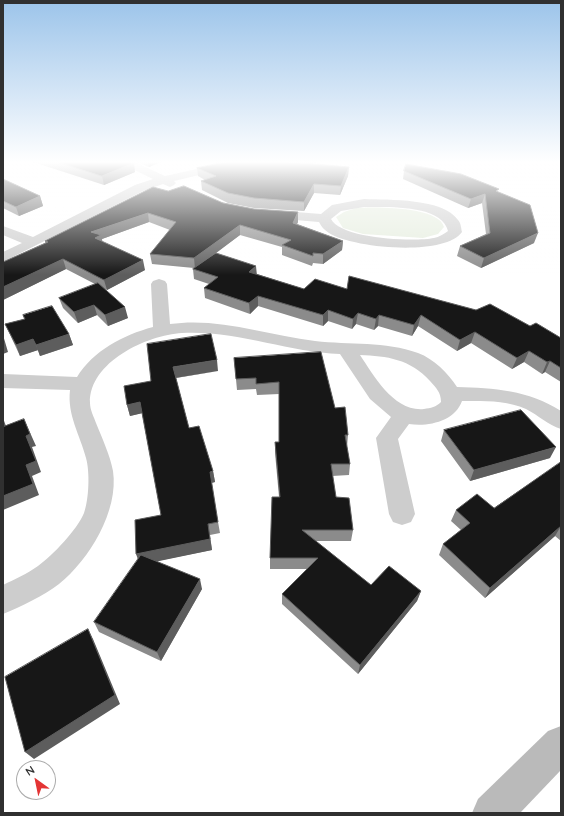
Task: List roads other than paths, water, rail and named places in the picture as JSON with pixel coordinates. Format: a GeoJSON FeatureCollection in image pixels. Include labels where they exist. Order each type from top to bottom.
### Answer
{"type":"FeatureCollection","features":[{"type":"Feature","properties":{"kind":"main road"},"geometry":{"type":"LineString","coordinates":[[492,813],[561,744]]}},
{"type":"Feature","properties":{"kind":"street"},"geometry":{"type":"LineString","coordinates":[[3,258],[117,199]]}},
{"type":"Feature","properties":{"kind":"street"},"geometry":{"type":"LineString","coordinates":[[261,214],[324,218],[336,208],[349,204],[364,203],[407,206],[441,212],[452,219],[456,226],[455,232],[449,237],[436,242],[420,243],[351,238],[339,233],[327,225],[324,218]]}},
{"type":"Feature","properties":{"kind":"street"},"geometry":{"type":"LineString","coordinates":[[3,230],[33,242]]}},
{"type":"Feature","properties":{"kind":"street"},"geometry":{"type":"LineString","coordinates":[[159,284],[162,330]]}},
{"type":"Feature","properties":{"kind":"street"},"geometry":{"type":"LineString","coordinates":[[3,600],[49,574],[79,543],[97,511],[102,473],[79,404],[84,384],[94,368],[108,354],[126,343],[162,330],[190,326],[212,327],[295,345],[391,352],[412,358],[428,367],[452,394],[452,402],[447,409],[438,415],[422,418],[404,415],[385,402],[346,349]]}},
{"type":"Feature","properties":{"kind":"street"},"geometry":{"type":"LineString","coordinates":[[3,381],[21,383],[84,384]]}},
{"type":"Feature","properties":{"kind":"street"},"geometry":{"type":"LineString","coordinates":[[452,394],[501,394],[524,399],[545,409],[561,421]]}},
{"type":"Feature","properties":{"kind":"street"},"geometry":{"type":"LineString","coordinates":[[402,514],[387,438],[404,415]]}}]}
